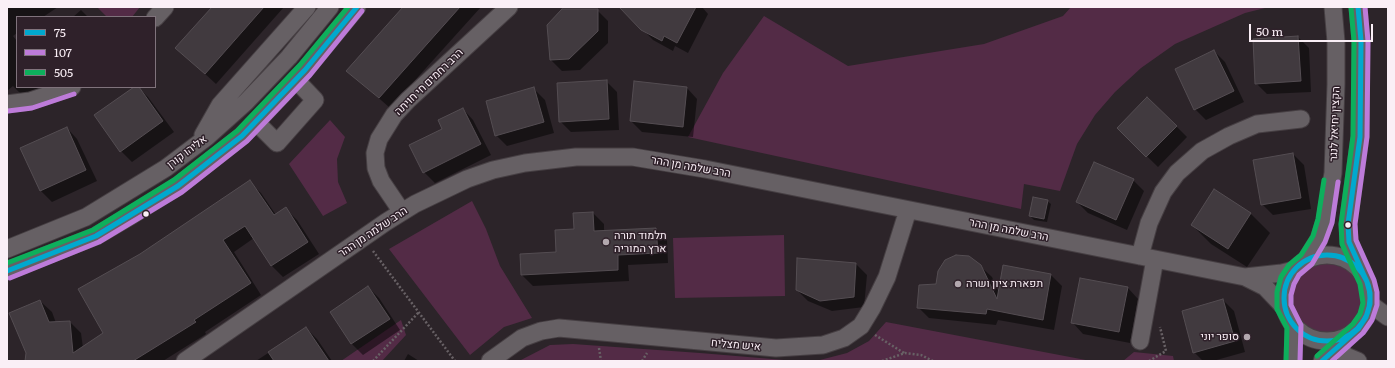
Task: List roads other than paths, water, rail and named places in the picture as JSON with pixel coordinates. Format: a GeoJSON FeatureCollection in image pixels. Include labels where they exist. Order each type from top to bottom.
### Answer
{"type":"FeatureCollection","features":[{"type":"Feature","properties":{"kind":"street"},"geometry":{"type":"LineString","coordinates":[[156,17],[165,7]]}},
{"type":"Feature","properties":{"kind":"street"},"geometry":{"type":"LineString","coordinates":[[197,145],[220,105],[307,7]]}},
{"type":"Feature","properties":{"kind":"street","name":"אליהו קורן"},"geometry":{"type":"LineString","coordinates":[[7,249],[62,228],[100,210],[166,168],[197,145],[228,120],[266,83],[330,7]]}},
{"type":"Feature","properties":{"kind":"street","name":"אליהו קורן"},"geometry":{"type":"LineString","coordinates":[[7,271],[96,236],[178,186],[231,145],[256,122],[296,80],[357,7]]}},
{"type":"Feature","properties":{"kind":"street","name":"הרב רחמים חי חויתה"},"geometry":{"type":"LineString","coordinates":[[402,212],[381,180],[376,168],[375,153],[379,139],[394,116],[408,100],[509,7]]}},
{"type":"Feature","properties":{"kind":"street","name":"הקצין יחיאל לנגר"},"geometry":{"type":"LineString","coordinates":[[1300,265],[1319,239],[1325,221],[1333,173],[1336,42],[1333,7]]}},
{"type":"Feature","properties":{"kind":"street","name":"הקצין יחיאל לנגר"},"geometry":{"type":"LineString","coordinates":[[1358,7],[1361,40],[1360,137],[1348,224],[1349,242],[1362,272]]}},
{"type":"Feature","properties":{"kind":"street"},"geometry":{"type":"LineString","coordinates":[[256,122],[277,143],[314,100],[296,80]]}},
{"type":"Feature","properties":{"kind":"street"},"geometry":{"type":"LineString","coordinates":[[7,104],[30,102],[69,88]]}},
{"type":"Feature","properties":{"kind":"street"},"geometry":{"type":"LineString","coordinates":[[1140,341],[1149,223],[1163,192],[1177,173],[1202,151],[1229,136],[1257,124],[1301,119]]}},
{"type":"Feature","properties":{"kind":"street","name":"הרב שלמה מן ההר"},"geometry":{"type":"LineString","coordinates":[[186,361],[402,212],[466,179],[493,170],[550,159],[608,156],[633,157],[698,168],[1245,277]]}},
{"type":"Feature","properties":{"kind":"street","name":"איש מצליח"},"geometry":{"type":"LineString","coordinates":[[490,361],[522,338],[541,331],[559,328],[776,348],[823,345],[844,338],[861,326],[872,308],[887,277],[908,210]]}},
{"type":"Feature","properties":{"kind":"street"},"geometry":{"type":"LineString","coordinates":[[1245,277],[1282,273],[1318,256],[1330,255],[1353,263],[1362,272],[1370,293],[1370,304],[1366,318],[1358,329],[1342,341],[1322,361]]}},
{"type":"Feature","properties":{"kind":"street"},"geometry":{"type":"LineString","coordinates":[[1284,307],[1286,287],[1300,265]]}},
{"type":"Feature","properties":{"kind":"street"},"geometry":{"type":"LineString","coordinates":[[1245,277],[1265,287],[1284,307],[1294,326],[1305,336],[1318,341],[1342,341]]}},
{"type":"Feature","properties":{"kind":"street"},"geometry":{"type":"LineString","coordinates":[[1370,304],[1388,317]]}},
{"type":"Feature","properties":{"kind":"street"},"geometry":{"type":"LineString","coordinates":[[1293,361],[1294,326]]}},
{"type":"Feature","properties":{"kind":"street"},"geometry":{"type":"LineString","coordinates":[[1342,341],[1346,356],[1358,361]]}},
{"type":"Feature","properties":{"kind":"place","name":"תלמוד תורה ארץ המוריה"},"geometry":{"type":"Point","coordinates":[606,242]}},
{"type":"Feature","properties":{"kind":"place","name":"תפארת ציון ושרה"},"geometry":{"type":"Point","coordinates":[958,284]}},
{"type":"Feature","properties":{"kind":"place","name":"סופר יוני"},"geometry":{"type":"Point","coordinates":[1247,337]}}]}
